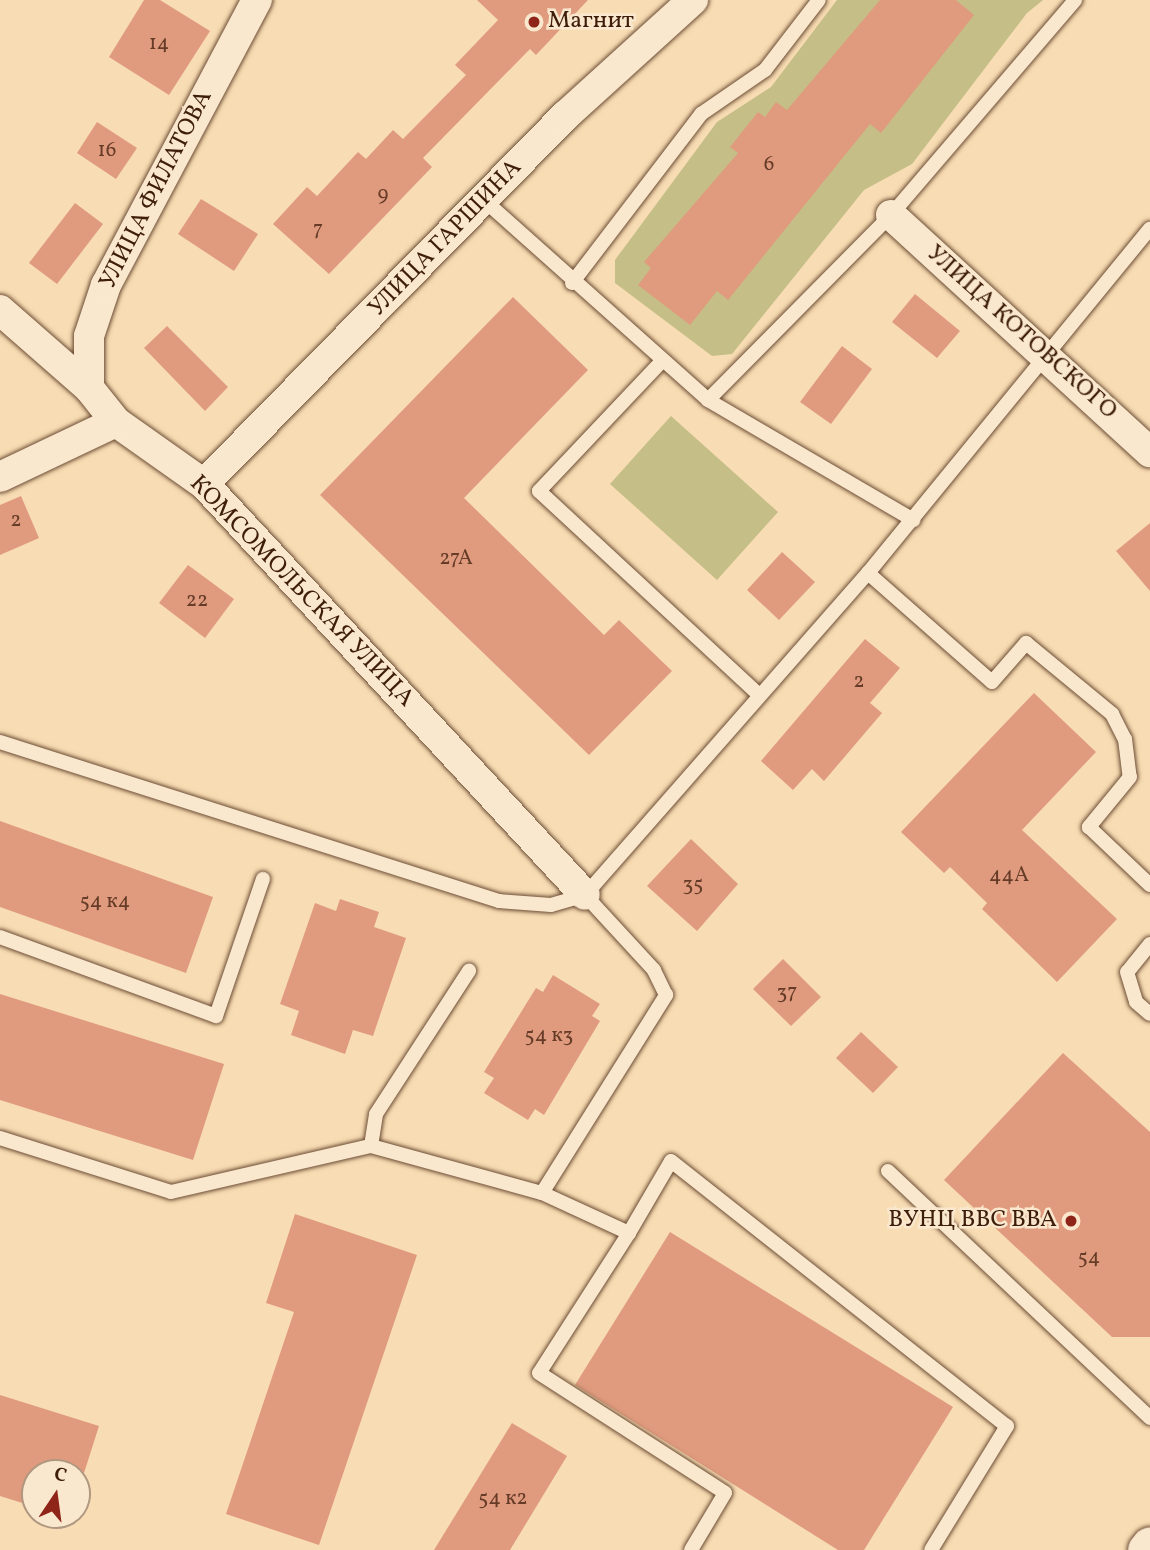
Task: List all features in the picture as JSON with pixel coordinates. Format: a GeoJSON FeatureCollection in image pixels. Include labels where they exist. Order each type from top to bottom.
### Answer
{"type":"FeatureCollection","features":[{"type":"Feature","properties":{"kind":"street","name":"УЛИЦА ФИЛАТОВА"},"geometry":{"type":"LineString","coordinates":[[89,388],[89,336],[106,285],[257,0]]}},
{"type":"Feature","properties":{"kind":"street","name":"УЛИЦА ГАРШИНА"},"geometry":{"type":"LineString","coordinates":[[204,484],[485,201],[565,116],[693,0]]}},
{"type":"Feature","properties":{"kind":"street","name":"УЛИЦА КОТОВСКОГО"},"geometry":{"type":"LineString","coordinates":[[891,215],[1051,355],[1150,452]]}},
{"type":"Feature","properties":{"kind":"street","name":"КОМСОМОЛЬСКАЯ УЛИЦА"},"geometry":{"type":"LineString","coordinates":[[0,310],[89,388],[116,422],[204,484],[584,895]]}},
{"type":"Feature","properties":{"kind":"street"},"geometry":{"type":"LineString","coordinates":[[0,477],[116,422]]}},
{"type":"Feature","properties":{"kind":"street"},"geometry":{"type":"LineString","coordinates":[[1146,1550],[1150,1545]]}},
{"type":"Feature","properties":{"kind":"lane"},"geometry":{"type":"LineString","coordinates":[[572,283],[702,114],[765,70],[819,0]]}},
{"type":"Feature","properties":{"kind":"lane"},"geometry":{"type":"LineString","coordinates":[[708,400],[891,215],[1075,0]]}},
{"type":"Feature","properties":{"kind":"lane"},"geometry":{"type":"LineString","coordinates":[[485,201],[572,283],[708,400],[913,520]]}},
{"type":"Feature","properties":{"kind":"lane"},"geometry":{"type":"LineString","coordinates":[[0,742],[499,901],[551,905],[584,895],[868,573],[1051,355],[1150,229]]}},
{"type":"Feature","properties":{"kind":"lane"},"geometry":{"type":"LineString","coordinates":[[662,361],[539,491],[760,696]]}},
{"type":"Feature","properties":{"kind":"lane"},"geometry":{"type":"LineString","coordinates":[[868,573],[992,682],[1026,643],[1112,714],[1125,739],[1130,778],[1089,827],[1150,885]]}},
{"type":"Feature","properties":{"kind":"lane"},"geometry":{"type":"LineString","coordinates":[[0,937],[216,1016],[263,879]]}},
{"type":"Feature","properties":{"kind":"lane"},"geometry":{"type":"LineString","coordinates":[[542,1193],[666,995],[654,970],[584,895]]}},
{"type":"Feature","properties":{"kind":"lane"},"geometry":{"type":"LineString","coordinates":[[1150,944],[1127,972],[1136,1002],[1150,1014]]}},
{"type":"Feature","properties":{"kind":"lane"},"geometry":{"type":"LineString","coordinates":[[371,1146],[376,1114],[469,971]]}},
{"type":"Feature","properties":{"kind":"lane"},"geometry":{"type":"LineString","coordinates":[[0,1138],[171,1192],[371,1146],[542,1193],[629,1233]]}},
{"type":"Feature","properties":{"kind":"lane"},"geometry":{"type":"LineString","coordinates":[[691,1550],[725,1493],[539,1373],[629,1233],[671,1161],[1007,1426],[931,1550]]}},
{"type":"Feature","properties":{"kind":"lane"},"geometry":{"type":"LineString","coordinates":[[888,1171],[1150,1418]]}},
{"type":"Feature","properties":{"kind":"shaded area"},"geometry":{"type":"Polygon","coordinates":[[[837,0],[1043,0],[1027,13],[912,164],[864,190],[732,354],[712,356],[615,283],[615,260],[717,122],[771,87],[837,0]]]}},
{"type":"Feature","properties":{"kind":"shaded area"},"geometry":{"type":"Polygon","coordinates":[[[671,416],[778,512],[717,580],[610,484],[671,416]]]}},
{"type":"Feature","properties":{"kind":"building"},"geometry":{"type":"Polygon","coordinates":[[[144,0],[160,0],[210,31],[169,95],[109,57],[144,0]]]}},
{"type":"Feature","properties":{"kind":"building"},"geometry":{"type":"Polygon","coordinates":[[[477,0],[588,0],[536,55],[530,49],[423,158],[432,167],[329,274],[273,224],[307,187],[317,196],[358,152],[366,159],[393,130],[403,139],[466,75],[455,65],[498,20],[477,0]]]}},
{"type":"Feature","properties":{"kind":"building"},"geometry":{"type":"Polygon","coordinates":[[[880,0],[956,0],[974,15],[881,133],[870,124],[728,300],[717,291],[690,325],[638,285],[651,268],[644,262],[738,153],[730,147],[758,112],[765,117],[776,102],[787,110],[880,0]]]}},
{"type":"Feature","properties":{"kind":"building"},"geometry":{"type":"Polygon","coordinates":[[[97,122],[137,148],[116,179],[77,153],[97,122]]]}},
{"type":"Feature","properties":{"kind":"building"},"geometry":{"type":"Polygon","coordinates":[[[201,199],[258,234],[234,271],[178,234],[201,199]]]}},
{"type":"Feature","properties":{"kind":"building"},"geometry":{"type":"Polygon","coordinates":[[[75,203],[103,224],[57,284],[29,263],[75,203]]]}},
{"type":"Feature","properties":{"kind":"building"},"geometry":{"type":"Polygon","coordinates":[[[915,294],[960,331],[937,358],[892,322],[915,294]]]}},
{"type":"Feature","properties":{"kind":"building"},"geometry":{"type":"Polygon","coordinates":[[[513,297],[588,370],[464,498],[604,635],[619,620],[672,671],[589,755],[320,495],[513,297]]]}},
{"type":"Feature","properties":{"kind":"building"},"geometry":{"type":"Polygon","coordinates":[[[167,326],[228,387],[205,411],[144,348],[167,326]]]}},
{"type":"Feature","properties":{"kind":"building"},"geometry":{"type":"Polygon","coordinates":[[[842,346],[872,369],[831,424],[800,402],[842,346]]]}},
{"type":"Feature","properties":{"kind":"building"},"geometry":{"type":"Polygon","coordinates":[[[21,496],[39,538],[0,555],[0,505],[21,496]]]}},
{"type":"Feature","properties":{"kind":"building"},"geometry":{"type":"Polygon","coordinates":[[[1150,523],[1150,591],[1116,551],[1150,523]]]}},
{"type":"Feature","properties":{"kind":"building"},"geometry":{"type":"Polygon","coordinates":[[[782,552],[815,582],[779,620],[747,590],[782,552]]]}},
{"type":"Feature","properties":{"kind":"building"},"geometry":{"type":"Polygon","coordinates":[[[188,565],[234,599],[205,638],[159,603],[188,565]]]}},
{"type":"Feature","properties":{"kind":"building"},"geometry":{"type":"Polygon","coordinates":[[[865,639],[900,668],[870,703],[882,713],[824,781],[812,769],[793,790],[761,761],[865,639]]]}},
{"type":"Feature","properties":{"kind":"building"},"geometry":{"type":"Polygon","coordinates":[[[1034,693],[1096,752],[1022,830],[1117,919],[1057,982],[982,909],[987,903],[950,867],[944,873],[901,832],[1034,693]]]}},
{"type":"Feature","properties":{"kind":"building"},"geometry":{"type":"Polygon","coordinates":[[[0,821],[213,897],[186,973],[0,907],[0,821]]]}},
{"type":"Feature","properties":{"kind":"building"},"geometry":{"type":"Polygon","coordinates":[[[691,839],[738,884],[697,931],[647,886],[691,839]]]}},
{"type":"Feature","properties":{"kind":"building"},"geometry":{"type":"Polygon","coordinates":[[[340,899],[379,912],[374,927],[406,938],[373,1036],[353,1030],[345,1054],[291,1035],[299,1011],[280,1004],[315,903],[336,911],[340,899]]]}},
{"type":"Feature","properties":{"kind":"building"},"geometry":{"type":"Polygon","coordinates":[[[783,959],[821,997],[791,1026],[753,989],[783,959]]]}},
{"type":"Feature","properties":{"kind":"building"},"geometry":{"type":"Polygon","coordinates":[[[553,975],[600,1004],[592,1016],[600,1021],[544,1115],[535,1109],[528,1120],[484,1093],[494,1078],[484,1072],[536,988],[543,992],[553,975]]]}},
{"type":"Feature","properties":{"kind":"building"},"geometry":{"type":"Polygon","coordinates":[[[0,994],[224,1064],[193,1160],[0,1100],[0,994]]]}},
{"type":"Feature","properties":{"kind":"building"},"geometry":{"type":"Polygon","coordinates":[[[861,1032],[898,1067],[873,1093],[836,1058],[861,1032]]]}},
{"type":"Feature","properties":{"kind":"building"},"geometry":{"type":"Polygon","coordinates":[[[1063,1053],[1150,1132],[1150,1337],[1112,1337],[944,1180],[1063,1053]]]}},
{"type":"Feature","properties":{"kind":"building"},"geometry":{"type":"Polygon","coordinates":[[[295,1214],[417,1255],[319,1545],[226,1514],[294,1312],[266,1303],[295,1214]]]}},
{"type":"Feature","properties":{"kind":"building"},"geometry":{"type":"Polygon","coordinates":[[[670,1232],[953,1407],[864,1550],[838,1550],[575,1385],[670,1232]]]}},
{"type":"Feature","properties":{"kind":"building"},"geometry":{"type":"Polygon","coordinates":[[[0,1395],[99,1426],[88,1459],[21,1459],[21,1503],[0,1496],[0,1395]]]}},
{"type":"Feature","properties":{"kind":"building"},"geometry":{"type":"Polygon","coordinates":[[[512,1423],[567,1456],[510,1550],[434,1550],[512,1423]]]}},
{"type":"Feature","properties":{"kind":"place","name":"Магнит"},"geometry":{"type":"Point","coordinates":[534,22]}},
{"type":"Feature","properties":{"kind":"place","name":"ВУНЦ ВВС ВВА"},"geometry":{"type":"Point","coordinates":[1071,1221]}}]}
